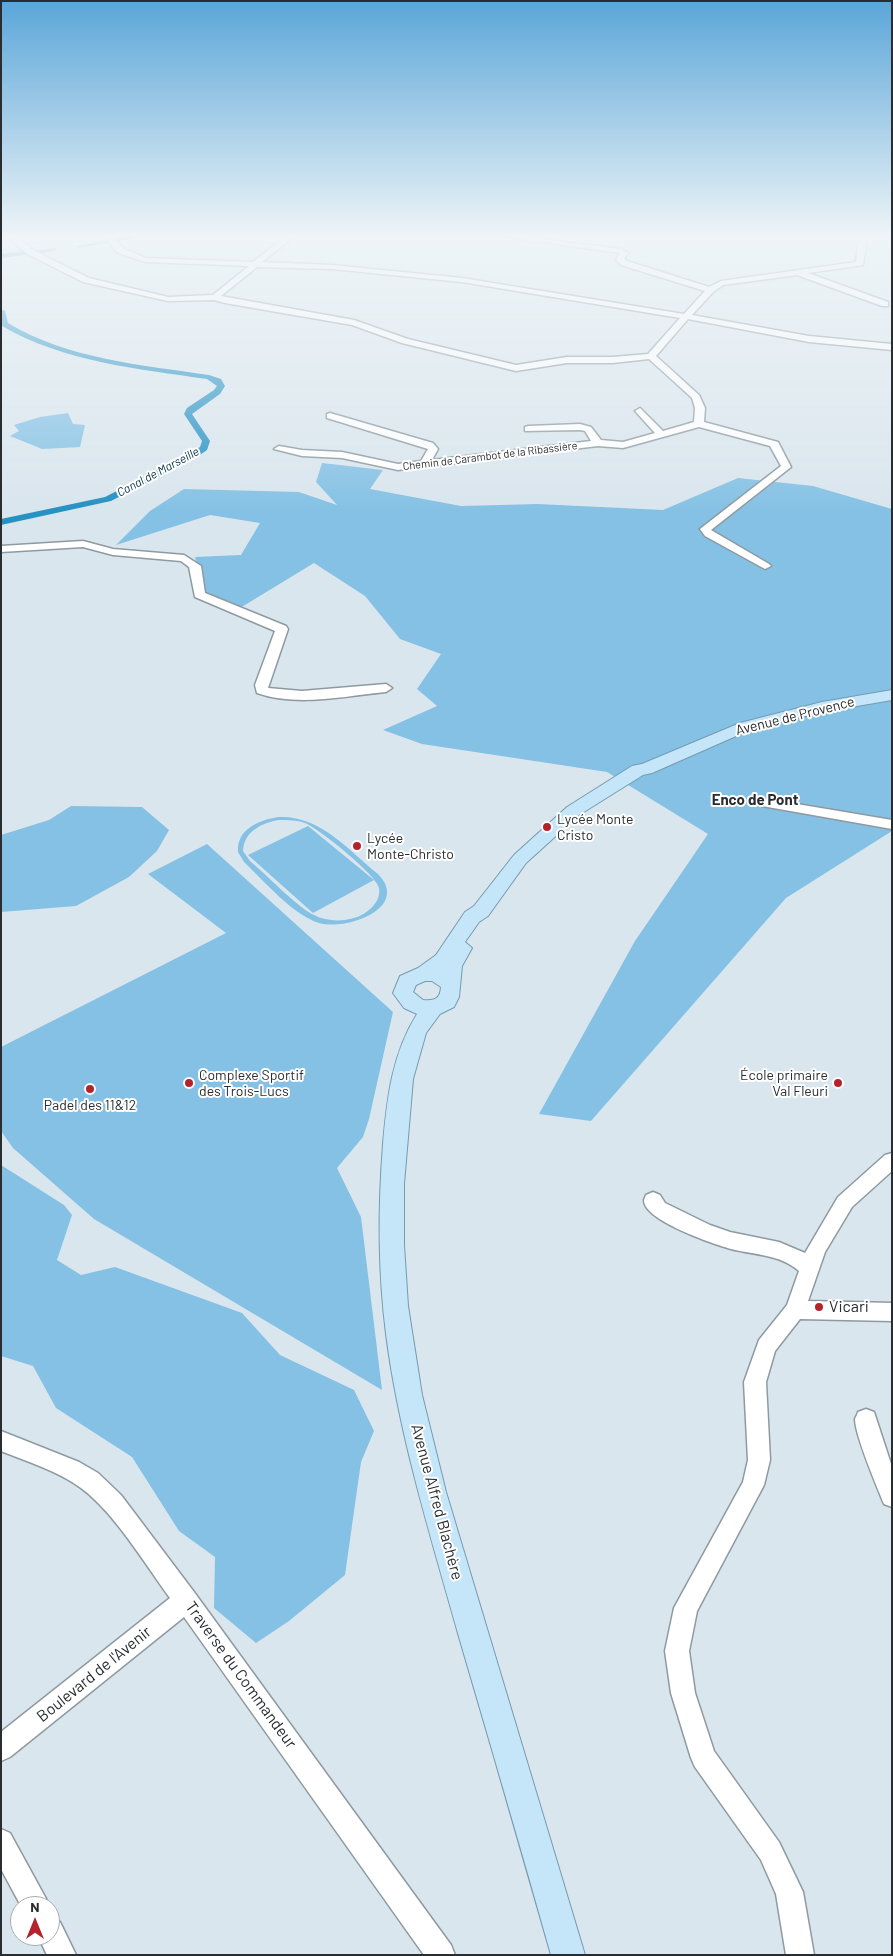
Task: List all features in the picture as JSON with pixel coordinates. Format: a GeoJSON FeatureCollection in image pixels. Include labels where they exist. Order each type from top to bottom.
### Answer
{"type":"FeatureCollection","features":[{"type":"Feature","properties":{"kind":"main road","name":"Avenue de Provence"},"geometry":{"type":"LineString","coordinates":[[424,974],[443,960],[472,917],[481,911],[520,859],[573,811],[638,770],[746,726],[822,707],[892,695]]}},
{"type":"Feature","properties":{"kind":"main road","name":"Avenue de Provence"},"geometry":{"type":"LineString","coordinates":[[451,986],[452,966],[478,920],[481,911]]}},
{"type":"Feature","properties":{"kind":"main road"},"geometry":{"type":"LineString","coordinates":[[424,974],[441,976],[451,986],[452,992],[448,1000],[434,1007],[425,1008],[410,1002],[404,993],[405,986],[411,978],[424,974]]}},
{"type":"Feature","properties":{"kind":"main road","name":"Avenue Alfred Blachère"},"geometry":{"type":"LineString","coordinates":[[410,1002],[414,1012],[414,1037]]}},
{"type":"Feature","properties":{"kind":"main road","name":"Avenue Alfred Blachère"},"geometry":{"type":"LineString","coordinates":[[434,1007],[414,1037],[404,1068],[394,1160],[393,1216],[396,1309],[402,1361],[446,1542],[568,1955]]}},
{"type":"Feature","properties":{"kind":"street"},"geometry":{"type":"LineString","coordinates":[[369,328],[404,341],[516,368],[567,360],[613,360],[651,356],[674,328]]}},
{"type":"Feature","properties":{"kind":"street"},"geometry":{"type":"LineString","coordinates":[[758,328],[809,339],[892,347]]}},
{"type":"Feature","properties":{"kind":"street"},"geometry":{"type":"LineString","coordinates":[[651,356],[696,397],[700,408],[699,424],[774,444],[784,460],[786,467],[704,529],[765,566]]}},
{"type":"Feature","properties":{"kind":"street"},"geometry":{"type":"LineString","coordinates":[[640,411],[661,434]]}},
{"type":"Feature","properties":{"kind":"street"},"geometry":{"type":"LineString","coordinates":[[330,416],[429,444],[433,449],[424,464]]}},
{"type":"Feature","properties":{"kind":"street","name":"Chemin de Carambot de la Ribassière"},"geometry":{"type":"LineString","coordinates":[[279,449],[302,454],[342,455],[389,466],[424,464],[598,443],[623,445],[699,424]]}},
{"type":"Feature","properties":{"kind":"street"},"geometry":{"type":"LineString","coordinates":[[528,428],[580,427],[588,429],[598,443]]}},
{"type":"Feature","properties":{"kind":"street"},"geometry":{"type":"LineString","coordinates":[[1,549],[83,544],[113,552],[184,558],[195,566],[199,595],[282,629],[261,685],[262,690],[267,694],[285,695],[386,688]]}},
{"type":"Feature","properties":{"kind":"street"},"geometry":{"type":"LineString","coordinates":[[767,803],[892,825]]}},
{"type":"Feature","properties":{"kind":"street"},"geometry":{"type":"LineString","coordinates":[[800,1955],[789,1892],[770,1851],[704,1758],[683,1693],[677,1651],[686,1608],[753,1485],[759,1460],[755,1382],[766,1347],[795,1310],[816,1250],[845,1202],[892,1160]]}},
{"type":"Feature","properties":{"kind":"street"},"geometry":{"type":"LineString","coordinates":[[653,1200],[653,1204],[658,1210],[719,1237],[786,1253],[805,1262],[810,1268]]}},
{"type":"Feature","properties":{"kind":"street"},"geometry":{"type":"LineString","coordinates":[[795,1310],[892,1312]]}},
{"type":"Feature","properties":{"kind":"street"},"geometry":{"type":"LineString","coordinates":[[866,1419],[875,1452],[892,1496]]}},
{"type":"Feature","properties":{"kind":"street","name":"Traverse du Commandeur"},"geometry":{"type":"LineString","coordinates":[[1,1441],[71,1469],[90,1481],[112,1503],[186,1600],[441,1955]]}},
{"type":"Feature","properties":{"kind":"street","name":"Boulevard de l'Avenir"},"geometry":{"type":"LineString","coordinates":[[1,1748],[186,1600]]}},
{"type":"Feature","properties":{"kind":"street"},"geometry":{"type":"LineString","coordinates":[[1,1842],[31,1896]]}},
{"type":"Feature","properties":{"kind":"shaded area"},"geometry":{"type":"Polygon","coordinates":[[[68,413],[73,424],[85,425],[80,447],[42,449],[10,436],[19,431],[14,425],[40,417],[68,413]]]}},
{"type":"Feature","properties":{"kind":"shaded area"},"geometry":{"type":"Polygon","coordinates":[[[322,463],[383,470],[370,489],[461,506],[538,504],[663,510],[738,478],[813,486],[892,509],[892,831],[786,898],[591,1121],[539,1114],[635,941],[708,834],[607,772],[422,744],[383,730],[437,706],[417,689],[441,654],[400,639],[365,596],[314,563],[240,608],[204,593],[195,557],[241,555],[260,523],[210,515],[116,545],[150,511],[184,489],[299,492],[337,505],[316,482],[322,463]]]}},
{"type":"Feature","properties":{"kind":"shaded area"},"geometry":{"type":"Polygon","coordinates":[[[71,806],[142,807],[169,830],[157,851],[129,877],[76,906],[1,912],[1,835],[49,820],[71,806]]]}},
{"type":"Feature","properties":{"kind":"shaded area"},"geometry":{"type":"Polygon","coordinates":[[[278,817],[293,818],[307,822],[332,835],[344,844],[378,874],[386,886],[387,897],[381,907],[358,920],[331,925],[309,919],[289,905],[244,862],[238,852],[238,844],[245,832],[257,823],[278,817]],[[279,820],[266,823],[250,833],[244,844],[243,851],[250,861],[299,905],[320,918],[347,920],[365,913],[371,908],[378,899],[379,888],[376,882],[358,863],[334,842],[305,823],[279,820]]]}},
{"type":"Feature","properties":{"kind":"shaded area"},"geometry":{"type":"Polygon","coordinates":[[[308,826],[374,880],[313,913],[248,855],[308,826]]]}},
{"type":"Feature","properties":{"kind":"shaded area","name":"Complexe Sportif des Trois-Lucs"},"geometry":{"type":"Polygon","coordinates":[[[207,844],[393,1012],[369,1119],[363,1137],[337,1168],[361,1217],[382,1390],[94,1219],[13,1148],[1,1131],[1,1047],[226,933],[148,874],[207,844]]]}},
{"type":"Feature","properties":{"kind":"shaded area"},"geometry":{"type":"Polygon","coordinates":[[[1,1165],[64,1205],[72,1215],[57,1260],[81,1275],[115,1267],[242,1313],[280,1355],[354,1390],[374,1431],[361,1462],[345,1575],[289,1621],[256,1643],[214,1608],[215,1557],[179,1531],[132,1457],[56,1408],[33,1366],[1,1356],[1,1165]]]}},
{"type":"Feature","properties":{"kind":"waterway","name":"Canal de Marseille"},"geometry":{"type":"LineString","coordinates":[[1,522],[108,499],[194,455],[204,448],[206,441],[188,414],[190,410],[217,392],[221,386],[218,381],[209,377],[102,361],[25,336],[12,328]]}},
{"type":"Feature","properties":{"kind":"place","name":"Lycée Monte Cristo"},"geometry":{"type":"Point","coordinates":[547,827]}},
{"type":"Feature","properties":{"kind":"place","name":"Lycée Monte-Christo"},"geometry":{"type":"Point","coordinates":[357,846]}},
{"type":"Feature","properties":{"kind":"place","name":"Complexe Sportif des Trois-Lucs"},"geometry":{"type":"Point","coordinates":[189,1083]}},
{"type":"Feature","properties":{"kind":"place","name":"École primaire Val Fleuri"},"geometry":{"type":"Point","coordinates":[838,1083]}},
{"type":"Feature","properties":{"kind":"place","name":"Padel des 11&12"},"geometry":{"type":"Point","coordinates":[90,1089]}},
{"type":"Feature","properties":{"kind":"place","name":"Vicari"},"geometry":{"type":"Point","coordinates":[819,1307]}},
{"type":"Feature","properties":{"kind":"district","name":"Enco de Pont"},"geometry":{"type":"Point","coordinates":[755,800]}}]}
